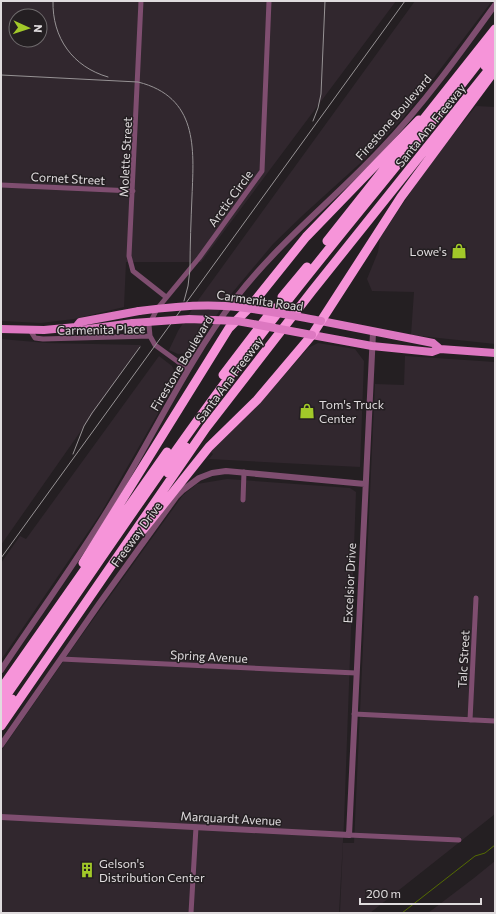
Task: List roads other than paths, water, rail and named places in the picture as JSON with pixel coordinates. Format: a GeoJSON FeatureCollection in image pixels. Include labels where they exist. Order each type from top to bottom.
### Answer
{"type":"FeatureCollection","features":[{"type":"Feature","properties":{"kind":"highway","name":"Santa Ana Freeway"},"geometry":{"type":"LineString","coordinates":[[1,689],[167,452],[252,336],[495,29]]}},
{"type":"Feature","properties":{"kind":"highway"},"geometry":{"type":"LineString","coordinates":[[1,703],[180,444],[224,384],[282,307],[442,110],[495,41]]}},
{"type":"Feature","properties":{"kind":"highway"},"geometry":{"type":"LineString","coordinates":[[1,714],[160,484],[239,376],[495,53]]}},
{"type":"Feature","properties":{"kind":"highway"},"geometry":{"type":"LineString","coordinates":[[59,606],[89,553],[230,328],[249,308],[306,237],[419,120],[446,86],[475,56]]}},
{"type":"Feature","properties":{"kind":"highway","name":"Santa Ana Freeway"},"geometry":{"type":"LineString","coordinates":[[1,726],[206,428],[495,62]]}},
{"type":"Feature","properties":{"kind":"highway"},"geometry":{"type":"LineString","coordinates":[[67,631],[154,516],[209,447],[257,400],[312,335],[401,197],[495,70]]}},
{"type":"Feature","properties":{"kind":"main road","name":"Carmenita Road"},"geometry":{"type":"LineString","coordinates":[[76,327],[80,322],[140,311],[196,306],[249,308],[342,325],[373,333],[432,344],[440,350]]}},
{"type":"Feature","properties":{"kind":"main road","name":"Carmenita Road"},"geometry":{"type":"LineString","coordinates":[[1,329],[30,330],[76,327],[82,330],[133,323],[189,319],[237,321],[372,346],[432,352],[440,350],[495,352]]}},
{"type":"Feature","properties":{"kind":"street","name":"Molette Street"},"geometry":{"type":"LineString","coordinates":[[141,1],[130,264],[138,277],[166,297]]}},
{"type":"Feature","properties":{"kind":"street","name":"Arctic Circle"},"geometry":{"type":"LineString","coordinates":[[150,336],[149,325],[157,309],[200,258],[262,171],[269,1]]}},
{"type":"Feature","properties":{"kind":"street","name":"Firestone Boulevard"},"geometry":{"type":"LineString","coordinates":[[1,670],[112,504],[188,369],[220,320],[261,267],[304,223],[362,168],[405,123],[436,86],[495,5]]}},
{"type":"Feature","properties":{"kind":"street","name":"Cornet Street"},"geometry":{"type":"LineString","coordinates":[[1,185],[133,191]]}},
{"type":"Feature","properties":{"kind":"street","name":"Carmenita Place"},"geometry":{"type":"LineString","coordinates":[[30,330],[36,338],[43,339],[150,336],[155,345],[188,369]]}},
{"type":"Feature","properties":{"kind":"street","name":"Excelsior Drive"},"geometry":{"type":"LineString","coordinates":[[349,835],[373,333]]}},
{"type":"Feature","properties":{"kind":"street","name":"Freeway Drive"},"geometry":{"type":"LineString","coordinates":[[1,745],[182,490],[194,481],[212,473],[226,471],[365,484]]}},
{"type":"Feature","properties":{"kind":"street"},"geometry":{"type":"LineString","coordinates":[[243,500],[244,472]]}},
{"type":"Feature","properties":{"kind":"street","name":"Talc Street"},"geometry":{"type":"LineString","coordinates":[[470,720],[476,598]]}},
{"type":"Feature","properties":{"kind":"street","name":"Spring Avenue"},"geometry":{"type":"LineString","coordinates":[[61,659],[356,673]]}},
{"type":"Feature","properties":{"kind":"street"},"geometry":{"type":"LineString","coordinates":[[354,714],[495,721]]}},
{"type":"Feature","properties":{"kind":"street","name":"Marquardt Avenue"},"geometry":{"type":"LineString","coordinates":[[1,817],[459,840]]}},
{"type":"Feature","properties":{"kind":"street"},"geometry":{"type":"LineString","coordinates":[[191,913],[196,827]]}},
{"type":"Feature","properties":{"kind":"waterway"},"geometry":{"type":"LineString","coordinates":[[402,913],[475,856],[485,853],[495,845]]}},
{"type":"Feature","properties":{"kind":"railway"},"geometry":{"type":"LineString","coordinates":[[53,1],[56,27],[67,49],[84,66],[108,77]]}},
{"type":"Feature","properties":{"kind":"railway"},"geometry":{"type":"LineString","coordinates":[[313,121],[321,94],[325,1]]}},
{"type":"Feature","properties":{"kind":"railway"},"geometry":{"type":"LineString","coordinates":[[1,558],[405,1]]}},
{"type":"Feature","properties":{"kind":"railway"},"geometry":{"type":"LineString","coordinates":[[1,75],[138,82],[158,89],[172,99],[182,112],[192,143],[193,178],[190,269],[184,301]]}},
{"type":"Feature","properties":{"kind":"railway"},"geometry":{"type":"LineString","coordinates":[[73,454],[84,426],[92,413],[140,347]]}},
{"type":"Feature","properties":{"kind":"place","name":"Lowe's"},"geometry":{"type":"Point","coordinates":[459,251]}},
{"type":"Feature","properties":{"kind":"place","name":"Tom's Truck Center"},"geometry":{"type":"Point","coordinates":[307,411]}},
{"type":"Feature","properties":{"kind":"place","name":"Gelson's Distribution Center"},"geometry":{"type":"Point","coordinates":[87,870]}}]}
